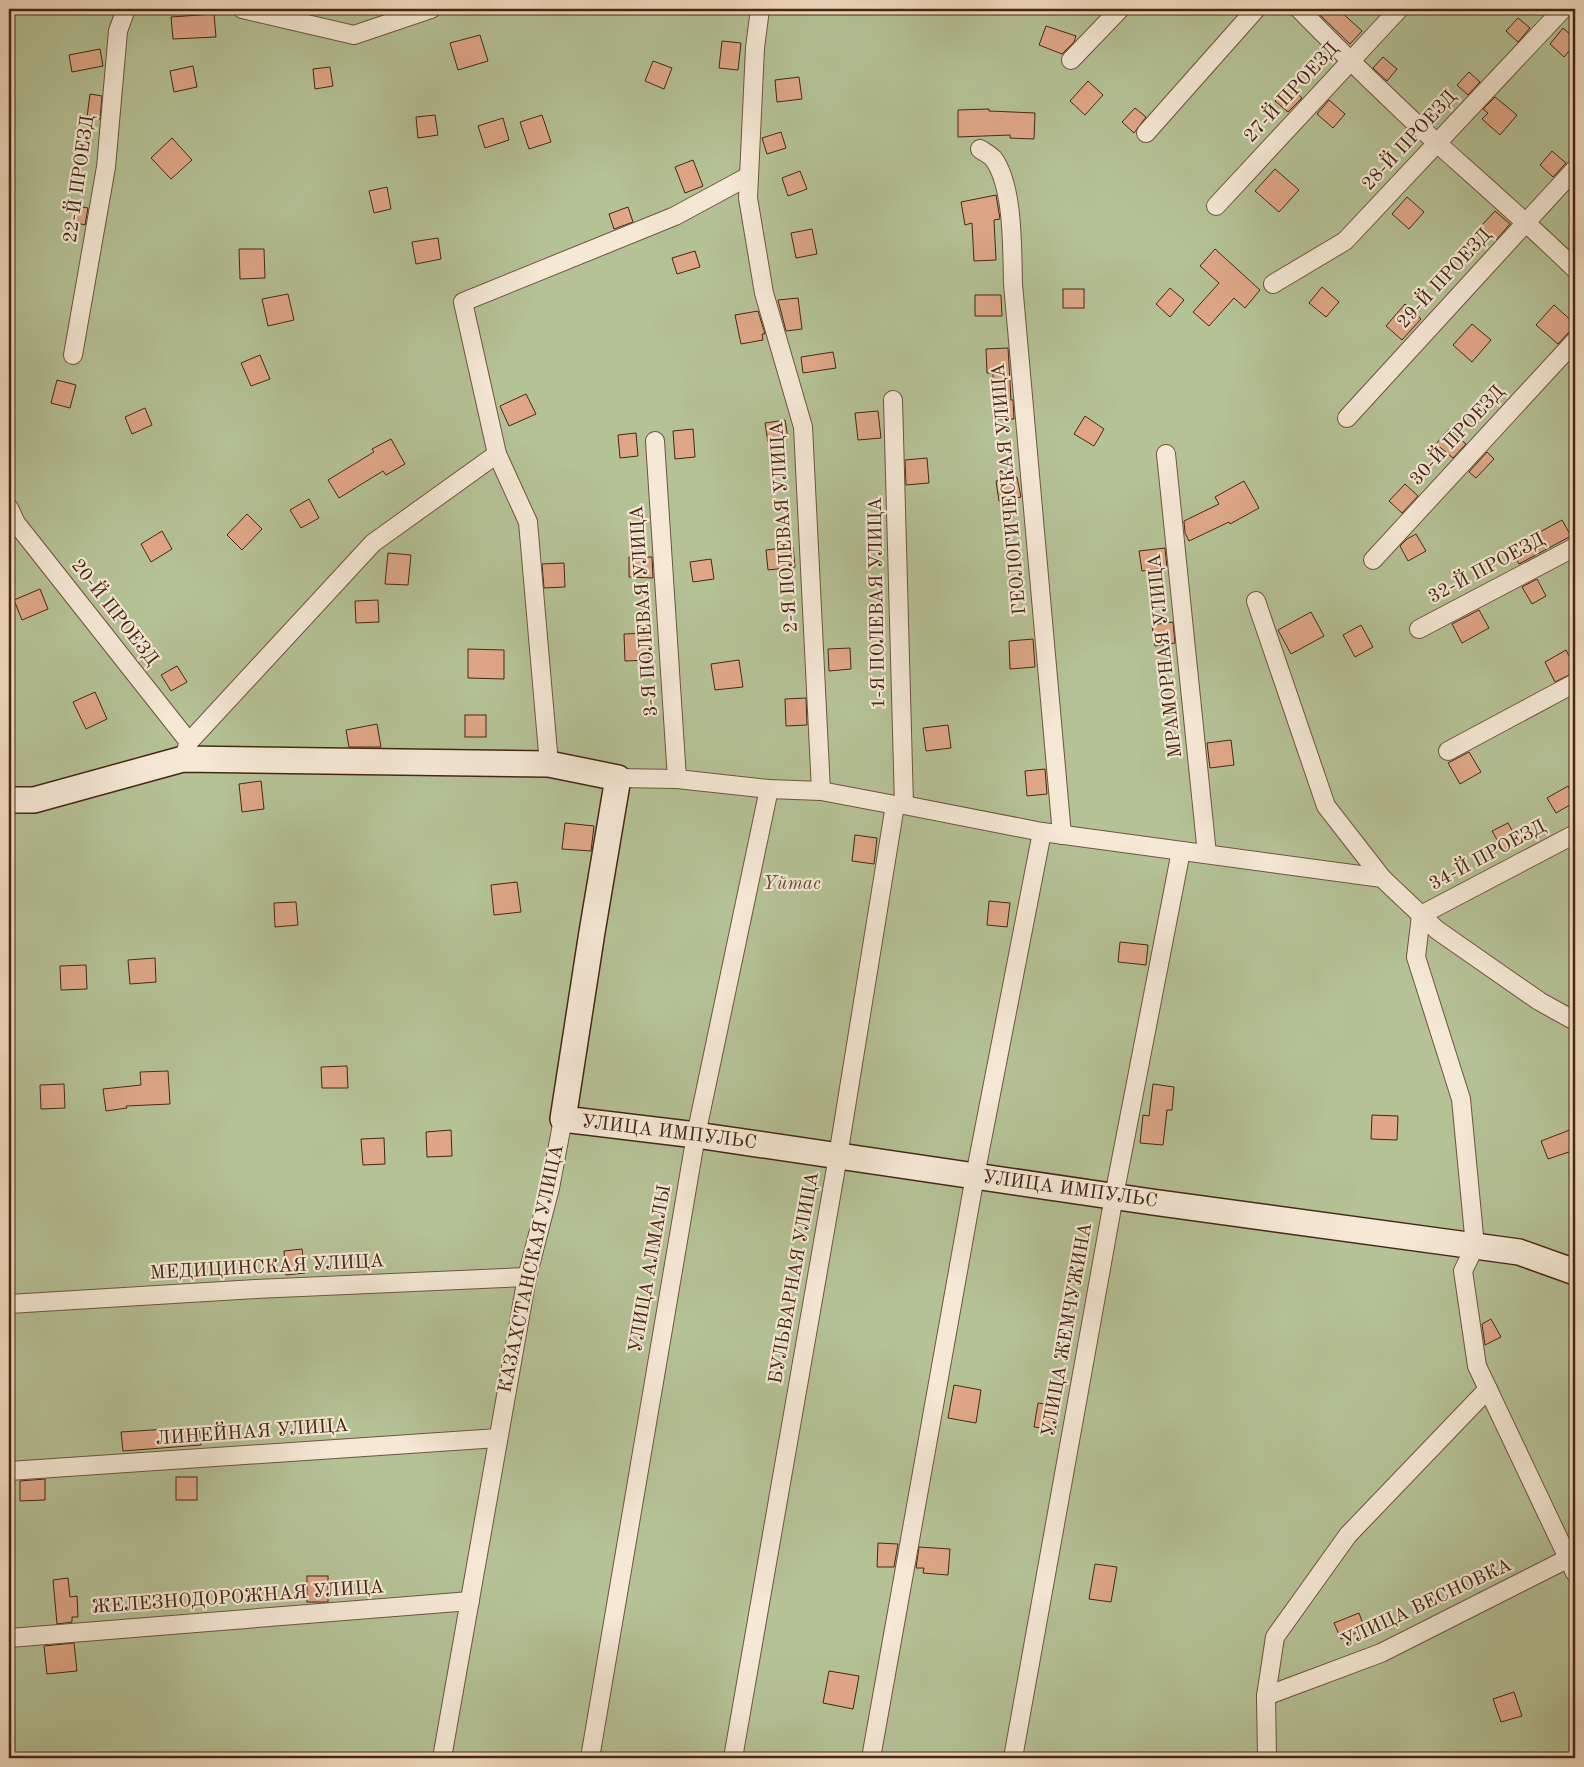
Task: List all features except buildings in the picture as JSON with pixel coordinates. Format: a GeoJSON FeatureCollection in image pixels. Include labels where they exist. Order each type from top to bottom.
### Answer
{"type":"FeatureCollection","features":[{"type":"Feature","properties":{"kind":"street","name":"22-Й ПРОЕЗД"},"geometry":{"type":"LineString","coordinates":[[73,355],[106,167],[118,31],[126,9]]}},
{"type":"Feature","properties":{"kind":"street"},"geometry":{"type":"LineString","coordinates":[[242,9],[354,35],[431,9]]}},
{"type":"Feature","properties":{"kind":"street","name":"2-Я ПОЛЕВАЯ УЛИЦА"},"geometry":{"type":"LineString","coordinates":[[760,9],[756,48],[748,198],[764,294],[803,427],[821,791]]}},
{"type":"Feature","properties":{"kind":"street"},"geometry":{"type":"LineString","coordinates":[[1071,60],[1120,9]]}},
{"type":"Feature","properties":{"kind":"street"},"geometry":{"type":"LineString","coordinates":[[1146,133],[1256,9]]}},
{"type":"Feature","properties":{"kind":"street"},"geometry":{"type":"LineString","coordinates":[[1299,9],[1350,61],[1437,143],[1527,222],[1575,269]]}},
{"type":"Feature","properties":{"kind":"street","name":"27-Й ПРОЕЗД"},"geometry":{"type":"LineString","coordinates":[[1216,206],[1399,9]]}},
{"type":"Feature","properties":{"kind":"street","name":"28-Й ПРОЕЗД"},"geometry":{"type":"LineString","coordinates":[[1273,284],[1345,241],[1563,9]]}},
{"type":"Feature","properties":{"kind":"street","name":"ГЕОЛОГИЧЕСКАЯ УЛИЦА"},"geometry":{"type":"LineString","coordinates":[[980,149],[991,157],[1002,173],[1011,220],[1013,284],[1062,835]]}},
{"type":"Feature","properties":{"kind":"street","name":"29-Й ПРОЕЗД"},"geometry":{"type":"LineString","coordinates":[[1347,418],[1575,169]]}},
{"type":"Feature","properties":{"kind":"street"},"geometry":{"type":"LineString","coordinates":[[549,764],[528,522],[496,454],[464,302],[674,216],[749,176]]}},
{"type":"Feature","properties":{"kind":"street","name":"30-Й ПРОЕЗД"},"geometry":{"type":"LineString","coordinates":[[1373,560],[1575,341]]}},
{"type":"Feature","properties":{"kind":"street","name":"1-Я ПОЛЕВАЯ УЛИЦА"},"geometry":{"type":"LineString","coordinates":[[893,400],[899,805]]}},
{"type":"Feature","properties":{"kind":"street","name":"3-Я ПОЛЕВАЯ УЛИЦА"},"geometry":{"type":"LineString","coordinates":[[655,441],[677,779]]}},
{"type":"Feature","properties":{"kind":"street"},"geometry":{"type":"LineString","coordinates":[[186,750],[373,543],[496,454]]}},
{"type":"Feature","properties":{"kind":"street","name":"МРАМОРНАЯ УЛИЦА"},"geometry":{"type":"LineString","coordinates":[[1166,454],[1207,854]]}},
{"type":"Feature","properties":{"kind":"street","name":"20-Й ПРОЕЗД"},"geometry":{"type":"LineString","coordinates":[[9,508],[16,523],[186,750]]}},
{"type":"Feature","properties":{"kind":"street","name":"32-Й ПРОЕЗД"},"geometry":{"type":"LineString","coordinates":[[1418,629],[1575,547]]}},
{"type":"Feature","properties":{"kind":"street"},"geometry":{"type":"LineString","coordinates":[[1256,601],[1326,806],[1382,878],[1436,930],[1539,1001],[1575,1021]]}},
{"type":"Feature","properties":{"kind":"street"},"geometry":{"type":"LineString","coordinates":[[1448,751],[1575,683]]}},
{"type":"Feature","properties":{"kind":"street"},"geometry":{"type":"LineString","coordinates":[[9,800],[34,800],[186,750],[549,764],[618,778],[677,779],[768,789],[821,791],[1042,832],[1382,878]]}},
{"type":"Feature","properties":{"kind":"street","name":"КАЗАХСТАНСКАЯ УЛИЦА"},"geometry":{"type":"LineString","coordinates":[[442,1758],[527,1277],[550,1188],[563,1119],[618,778]]}},
{"type":"Feature","properties":{"kind":"street","name":"УЛИЦА АЛМАЛЫ"},"geometry":{"type":"LineString","coordinates":[[590,1758],[696,1135],[768,789]]}},
{"type":"Feature","properties":{"kind":"street","name":"БУЛЬВАРНАЯ УЛИЦА"},"geometry":{"type":"LineString","coordinates":[[732,1758],[899,805]]}},
{"type":"Feature","properties":{"kind":"street"},"geometry":{"type":"LineString","coordinates":[[871,1758],[975,1176],[1042,832]]}},
{"type":"Feature","properties":{"kind":"street","name":"34-Й ПРОЕЗД"},"geometry":{"type":"LineString","coordinates":[[1422,915],[1575,834]]}},
{"type":"Feature","properties":{"kind":"street","name":"УЛИЦА ЖЕМЧУЖИНА"},"geometry":{"type":"LineString","coordinates":[[1013,1758],[1114,1196],[1181,851]]}},
{"type":"Feature","properties":{"kind":"street"},"geometry":{"type":"LineString","coordinates":[[1422,915],[1416,957],[1461,1098],[1475,1246],[1463,1271],[1477,1366],[1573,1562]]}},
{"type":"Feature","properties":{"kind":"street","name":"УЛИЦА ИМПУЛЬС"},"geometry":{"type":"LineString","coordinates":[[563,1119],[696,1135],[1114,1196],[1519,1252],[1575,1272]]}},
{"type":"Feature","properties":{"kind":"street","name":"МЕДИЦИНСКАЯ УЛИЦА"},"geometry":{"type":"LineString","coordinates":[[9,1304],[256,1289],[527,1277]]}},
{"type":"Feature","properties":{"kind":"street"},"geometry":{"type":"LineString","coordinates":[[1267,1758],[1266,1696],[1275,1638],[1348,1535],[1488,1389]]}},
{"type":"Feature","properties":{"kind":"street","name":"ЛИНЕЙНАЯ УЛИЦА"},"geometry":{"type":"LineString","coordinates":[[9,1471],[498,1438]]}},
{"type":"Feature","properties":{"kind":"street","name":"УЛИЦА ВЕСНОВКА"},"geometry":{"type":"LineString","coordinates":[[1266,1696],[1381,1653],[1573,1562]]}},
{"type":"Feature","properties":{"kind":"street","name":"ЖЕЛЕЗНОДОРОЖНАЯ УЛИЦА"},"geometry":{"type":"LineString","coordinates":[[9,1638],[470,1602]]}},
{"type":"Feature","properties":{"kind":"green space","name":"Үйтас"},"geometry":{"type":"Polygon","coordinates":[[[9,9],[1575,9],[1575,1758],[9,1758],[9,9]]]}}]}
